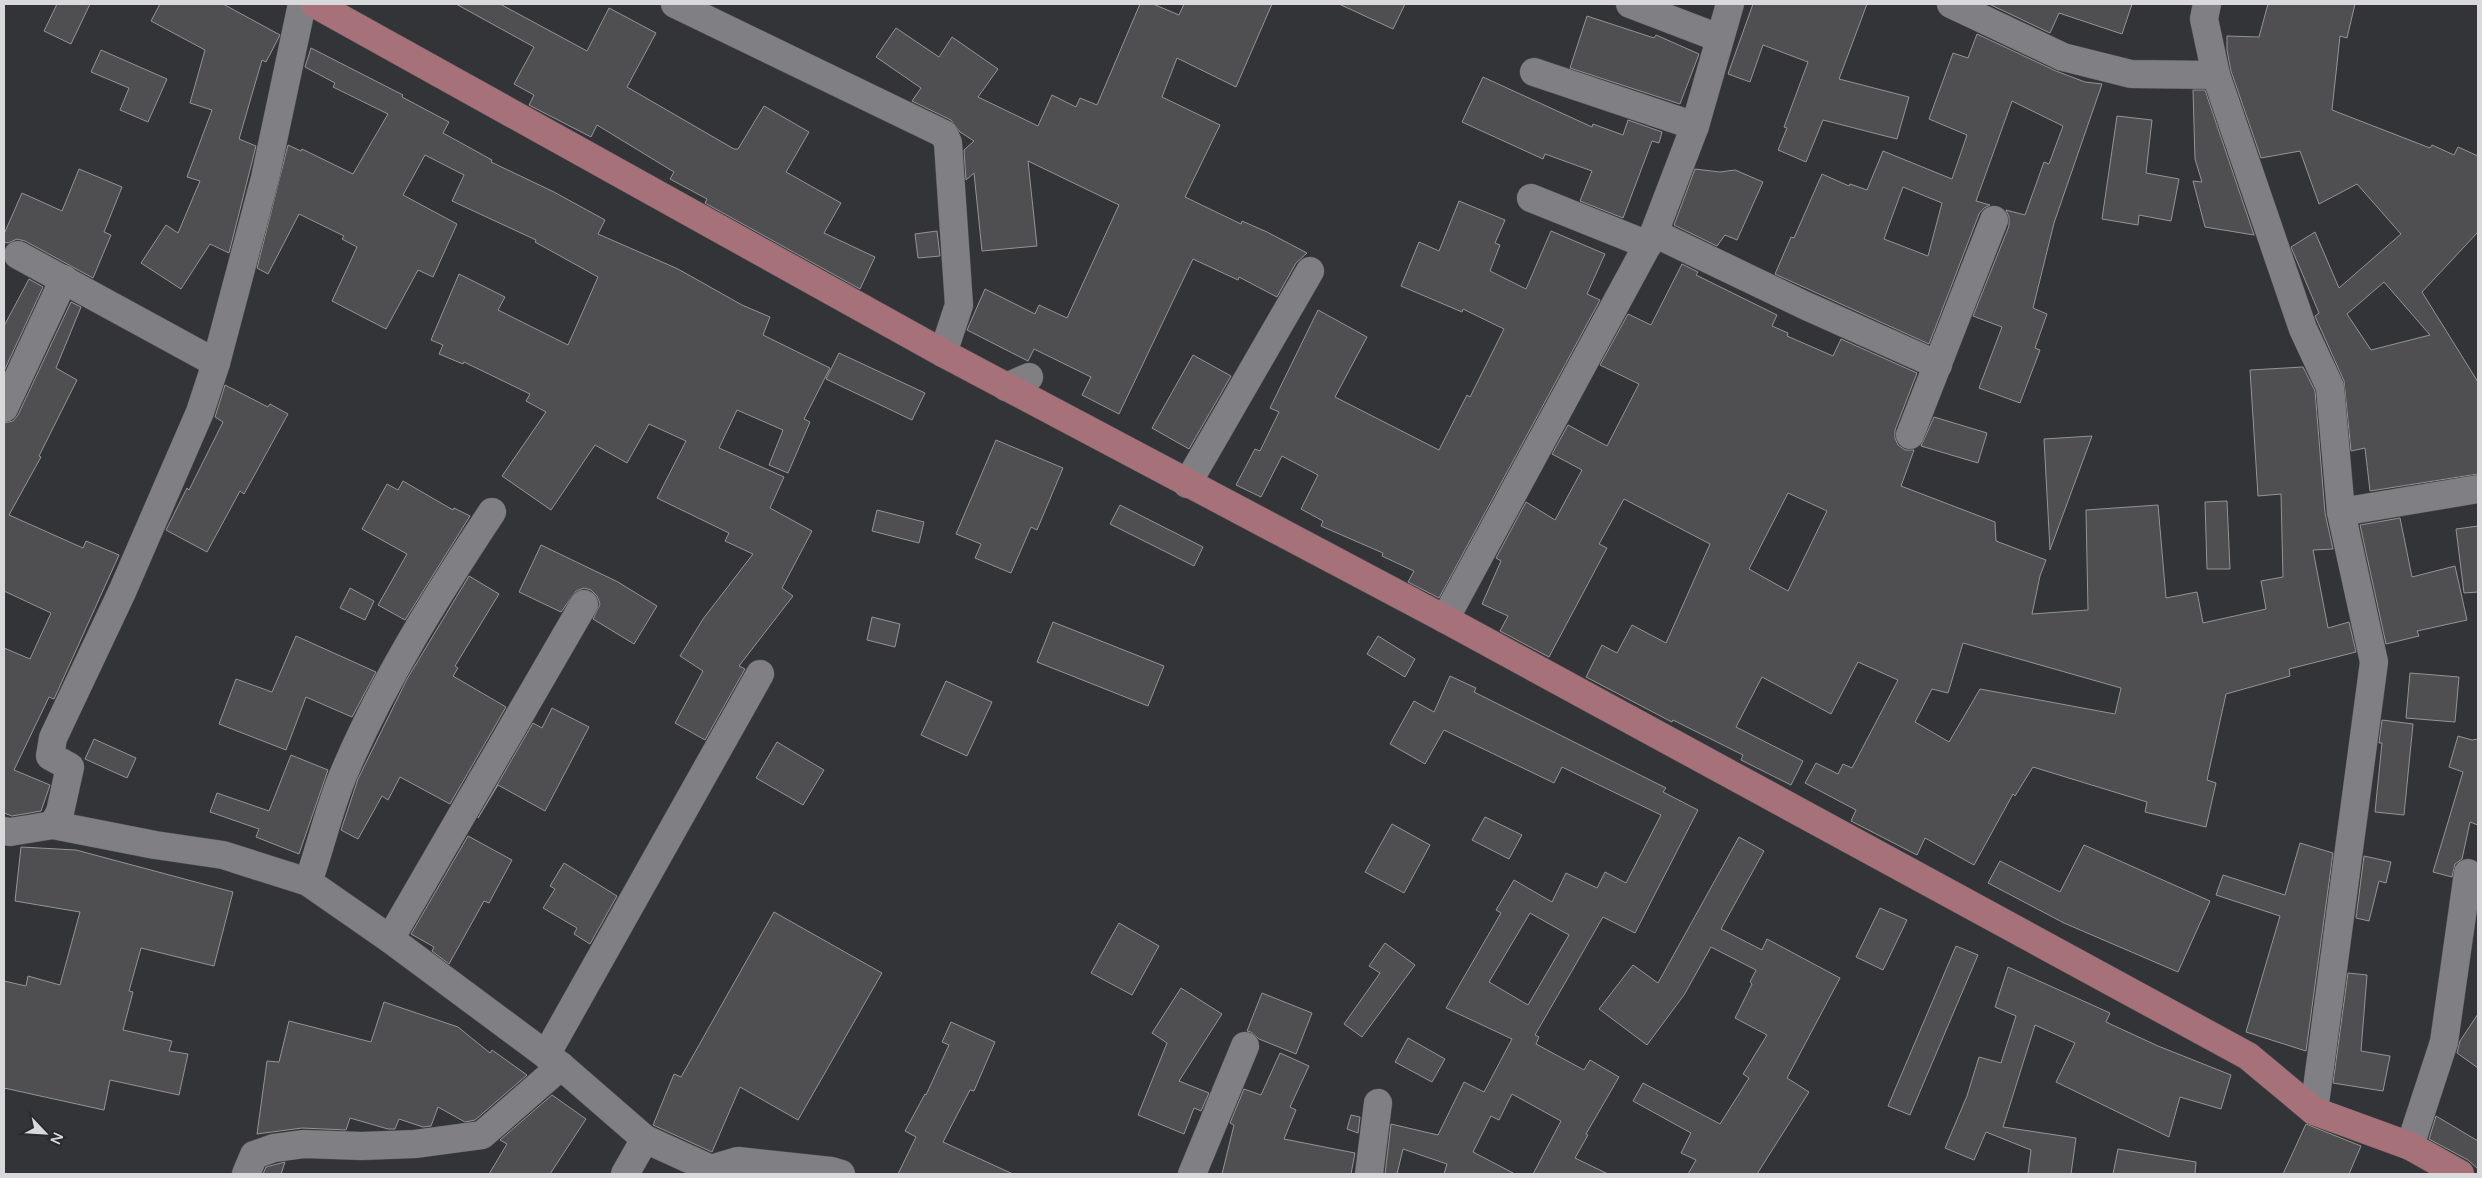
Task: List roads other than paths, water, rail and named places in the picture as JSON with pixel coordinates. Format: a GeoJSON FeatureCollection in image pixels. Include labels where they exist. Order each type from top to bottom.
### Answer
{"type":"FeatureCollection","features":[{"type":"Feature","properties":{"kind":"main road"},"geometry":{"type":"LineString","coordinates":[[314,4],[943,354],[1017,382],[1187,484],[1445,619],[2248,1056],[2314,1111],[2410,1146],[2460,1174]]}},
{"type":"Feature","properties":{"kind":"street"},"geometry":{"type":"LineString","coordinates":[[54,825],[60,812],[70,767],[50,756],[53,738],[122,592],[200,412],[216,363],[265,178],[302,4]]}},
{"type":"Feature","properties":{"kind":"street"},"geometry":{"type":"LineString","coordinates":[[675,4],[944,134],[948,143],[959,305],[943,354]]}},
{"type":"Feature","properties":{"kind":"street"},"geometry":{"type":"LineString","coordinates":[[1630,4],[1719,38]]}},
{"type":"Feature","properties":{"kind":"street"},"geometry":{"type":"LineString","coordinates":[[1445,619],[1651,239],[1695,126],[1730,4]]}},
{"type":"Feature","properties":{"kind":"street"},"geometry":{"type":"LineString","coordinates":[[1951,4],[2063,57],[2131,74],[2216,75]]}},
{"type":"Feature","properties":{"kind":"street"},"geometry":{"type":"LineString","coordinates":[[2207,4],[2204,19],[2216,75],[2303,330],[2330,387],[2341,512],[2374,662],[2314,1111]]}},
{"type":"Feature","properties":{"kind":"street"},"geometry":{"type":"LineString","coordinates":[[1534,72],[1695,126]]}},
{"type":"Feature","properties":{"kind":"street"},"geometry":{"type":"LineString","coordinates":[[1531,198],[1651,239],[1938,365]]}},
{"type":"Feature","properties":{"kind":"street"},"geometry":{"type":"LineString","coordinates":[[1910,435],[1994,220]]}},
{"type":"Feature","properties":{"kind":"street"},"geometry":{"type":"LineString","coordinates":[[18,254],[216,363]]}},
{"type":"Feature","properties":{"kind":"street"},"geometry":{"type":"LineString","coordinates":[[1187,484],[1310,271]]}},
{"type":"Feature","properties":{"kind":"street"},"geometry":{"type":"LineString","coordinates":[[4,408],[64,279]]}},
{"type":"Feature","properties":{"kind":"street"},"geometry":{"type":"LineString","coordinates":[[2341,512],[2478,489]]}},
{"type":"Feature","properties":{"kind":"street"},"geometry":{"type":"LineString","coordinates":[[308,882],[344,774],[385,690],[431,605],[492,512]]}},
{"type":"Feature","properties":{"kind":"street"},"geometry":{"type":"LineString","coordinates":[[390,939],[584,604]]}},
{"type":"Feature","properties":{"kind":"street"},"geometry":{"type":"LineString","coordinates":[[246,1174],[254,1155],[274,1148],[304,1144],[362,1146],[415,1144],[482,1135],[553,1060],[760,674]]}},
{"type":"Feature","properties":{"kind":"street"},"geometry":{"type":"LineString","coordinates":[[4,831],[10,832],[54,825],[155,845],[223,855],[308,882],[390,939],[553,1060],[645,1139],[711,1169],[738,1161],[830,1171],[841,1174]]}},
{"type":"Feature","properties":{"kind":"street"},"geometry":{"type":"LineString","coordinates":[[2410,1146],[2444,1042],[2468,873]]}},
{"type":"Feature","properties":{"kind":"street"},"geometry":{"type":"LineString","coordinates":[[1192,1174],[1245,1046]]}},
{"type":"Feature","properties":{"kind":"street"},"geometry":{"type":"LineString","coordinates":[[1369,1174],[1378,1103]]}},
{"type":"Feature","properties":{"kind":"street"},"geometry":{"type":"LineString","coordinates":[[625,1174],[645,1139]]}}]}
